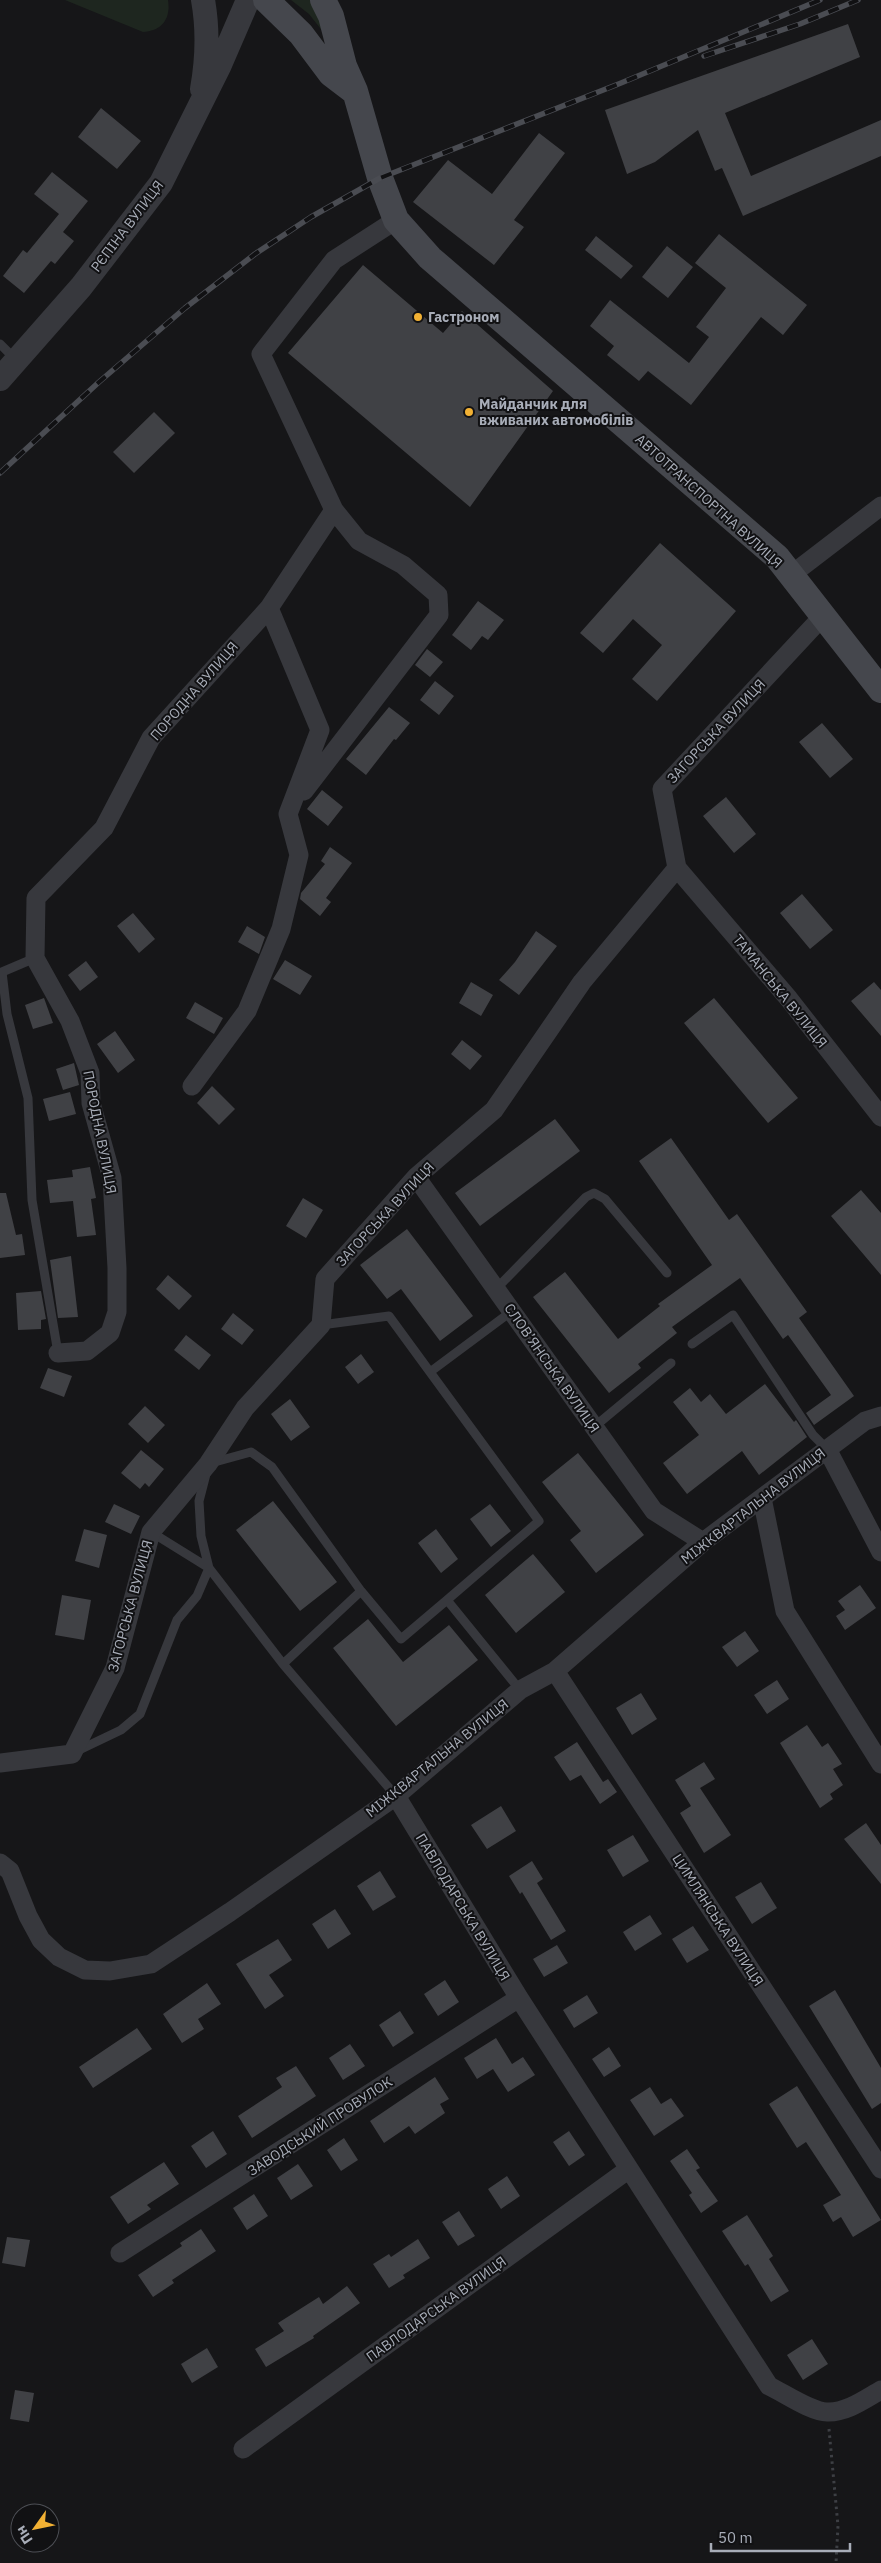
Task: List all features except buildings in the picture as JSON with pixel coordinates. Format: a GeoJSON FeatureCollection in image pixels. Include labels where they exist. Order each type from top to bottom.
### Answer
{"type":"FeatureCollection","features":[{"type":"Feature","properties":{"kind":"main road"},"geometry":{"type":"LineString","coordinates":[[266,0],[301,34],[331,74],[355,92]]}},
{"type":"Feature","properties":{"kind":"main road","name":"АВТОТРАНСПОРТНА ВУЛИЦЯ"},"geometry":{"type":"LineString","coordinates":[[323,0],[332,16],[344,66],[355,92],[380,178],[396,220],[430,258],[776,558],[881,690]]}},
{"type":"Feature","properties":{"kind":"street"},"geometry":{"type":"LineString","coordinates":[[198,108],[204,75],[206,14],[203,0]]}},
{"type":"Feature","properties":{"kind":"street","name":"РЄПІНА ВУЛИЦЯ"},"geometry":{"type":"LineString","coordinates":[[0,379],[8,352],[81,287],[161,183],[248,0]]}},
{"type":"Feature","properties":{"kind":"street"},"geometry":{"type":"LineString","coordinates":[[288,814],[310,782],[440,616],[438,595],[403,565],[359,542],[334,510],[261,354],[334,260],[396,220]]}},
{"type":"Feature","properties":{"kind":"street"},"geometry":{"type":"LineString","coordinates":[[791,576],[880,509]]}},
{"type":"Feature","properties":{"kind":"street","name":"ПОРОДНА ВУЛИЦЯ"},"geometry":{"type":"LineString","coordinates":[[58,1353],[87,1351],[110,1333],[117,1312],[112,1178],[92,1103],[90,1073],[70,1021],[35,958],[36,898],[104,828],[151,738],[269,608],[334,510]]}},
{"type":"Feature","properties":{"kind":"street"},"geometry":{"type":"LineString","coordinates":[[192,1086],[247,1011],[282,929],[299,855],[288,814],[320,730],[269,608]]}},
{"type":"Feature","properties":{"kind":"street","name":"ЗАГОРСЬКА ВУЛИЦЯ"},"geometry":{"type":"LineString","coordinates":[[72,1754],[115,1668],[151,1532],[208,1464],[245,1408],[321,1325],[325,1279],[416,1178],[494,1110],[582,982],[677,868],[662,789],[823,616]]}},
{"type":"Feature","properties":{"kind":"street","name":"ТАМАНСЬКА ВУЛИЦЯ"},"geometry":{"type":"LineString","coordinates":[[677,868],[789,999],[881,1118]]}},
{"type":"Feature","properties":{"kind":"street","name":"СЛОВ’ЯНСЬКА ВУЛИЦЯ"},"geometry":{"type":"LineString","coordinates":[[416,1178],[654,1511],[703,1542]]}},
{"type":"Feature","properties":{"kind":"street","name":"МІЖКВАРТАЛЬНА ВУЛИЦЯ"},"geometry":{"type":"LineString","coordinates":[[0,1863],[10,1871],[28,1916],[41,1940],[59,1957],[84,1970],[118,1970],[151,1964],[238,1907],[396,1796],[520,1690],[555,1671],[703,1542],[865,1421],[881,1416]]}},
{"type":"Feature","properties":{"kind":"street"},"geometry":{"type":"LineString","coordinates":[[827,1449],[881,1552]]}},
{"type":"Feature","properties":{"kind":"street"},"geometry":{"type":"LineString","coordinates":[[762,1498],[785,1612],[881,1764]]}},
{"type":"Feature","properties":{"kind":"street","name":"ЦИМЛЯНСЬКА ВУЛИЦЯ"},"geometry":{"type":"LineString","coordinates":[[555,1671],[881,2170]]}},
{"type":"Feature","properties":{"kind":"street"},"geometry":{"type":"LineString","coordinates":[[0,1763],[72,1754]]}},
{"type":"Feature","properties":{"kind":"street","name":"ПАВЛОДАРСЬКА ВУЛИЦЯ"},"geometry":{"type":"LineString","coordinates":[[396,1796],[519,1998],[769,2386],[817,2410],[827,2412]]}},
{"type":"Feature","properties":{"kind":"street","name":"ЗАВОДСЬКИЙ ПРОВУЛОК"},"geometry":{"type":"LineString","coordinates":[[120,2253],[519,1998]]}},
{"type":"Feature","properties":{"kind":"street","name":"ПАВЛОДАРСЬКА ВУЛИЦЯ"},"geometry":{"type":"LineString","coordinates":[[243,2449],[629,2168]]}},
{"type":"Feature","properties":{"kind":"street"},"geometry":{"type":"LineString","coordinates":[[827,2412],[857,2404],[881,2390]]}},
{"type":"Feature","properties":{"kind":"lane"},"geometry":{"type":"LineString","coordinates":[[35,958],[2,972],[7,1014],[28,1098],[32,1200],[58,1353]]}},
{"type":"Feature","properties":{"kind":"lane"},"geometry":{"type":"LineString","coordinates":[[496,1289],[586,1197],[594,1193],[605,1199],[667,1273]]}},
{"type":"Feature","properties":{"kind":"lane"},"geometry":{"type":"LineString","coordinates":[[430,1372],[512,1312]]}},
{"type":"Feature","properties":{"kind":"lane"},"geometry":{"type":"LineString","coordinates":[[692,1344],[733,1315],[813,1435],[827,1449]]}},
{"type":"Feature","properties":{"kind":"lane"},"geometry":{"type":"LineString","coordinates":[[72,1754],[121,1730],[140,1714],[178,1620],[197,1596],[209,1568],[201,1536],[199,1501],[208,1464],[250,1452],[272,1467],[361,1591],[401,1640],[539,1521],[389,1316],[321,1325]]}},
{"type":"Feature","properties":{"kind":"lane"},"geometry":{"type":"LineString","coordinates":[[594,1427],[671,1363]]}},
{"type":"Feature","properties":{"kind":"lane"},"geometry":{"type":"LineString","coordinates":[[151,1532],[209,1568],[283,1664],[396,1796]]}},
{"type":"Feature","properties":{"kind":"lane"},"geometry":{"type":"LineString","coordinates":[[283,1664],[361,1591]]}},
{"type":"Feature","properties":{"kind":"lane"},"geometry":{"type":"LineString","coordinates":[[447,1600],[520,1690]]}},
{"type":"Feature","properties":{"kind":"path"},"geometry":{"type":"LineString","coordinates":[[827,2412],[838,2526],[836,2563]]}},
{"type":"Feature","properties":{"kind":"shaded area"},"geometry":{"type":"Polygon","coordinates":[[[65,0],[168,0],[169,7],[164,23],[155,29],[143,32],[65,0]]]}},
{"type":"Feature","properties":{"kind":"shaded area"},"geometry":{"type":"Polygon","coordinates":[[[291,0],[316,0],[324,33],[309,14],[291,0]]]}},
{"type":"Feature","properties":{"kind":"railway"},"geometry":{"type":"LineString","coordinates":[[0,473],[99,382],[185,308],[255,254],[311,217],[380,178],[621,83],[820,0]]}},
{"type":"Feature","properties":{"kind":"railway"},"geometry":{"type":"LineString","coordinates":[[704,56],[800,24],[858,0]]}},
{"type":"Feature","properties":{"kind":"place","name":"Гастроном"},"geometry":{"type":"Point","coordinates":[418,317]}},
{"type":"Feature","properties":{"kind":"place","name":"Майданчик для вживаних автомобілів"},"geometry":{"type":"Point","coordinates":[469,412]}}]}
